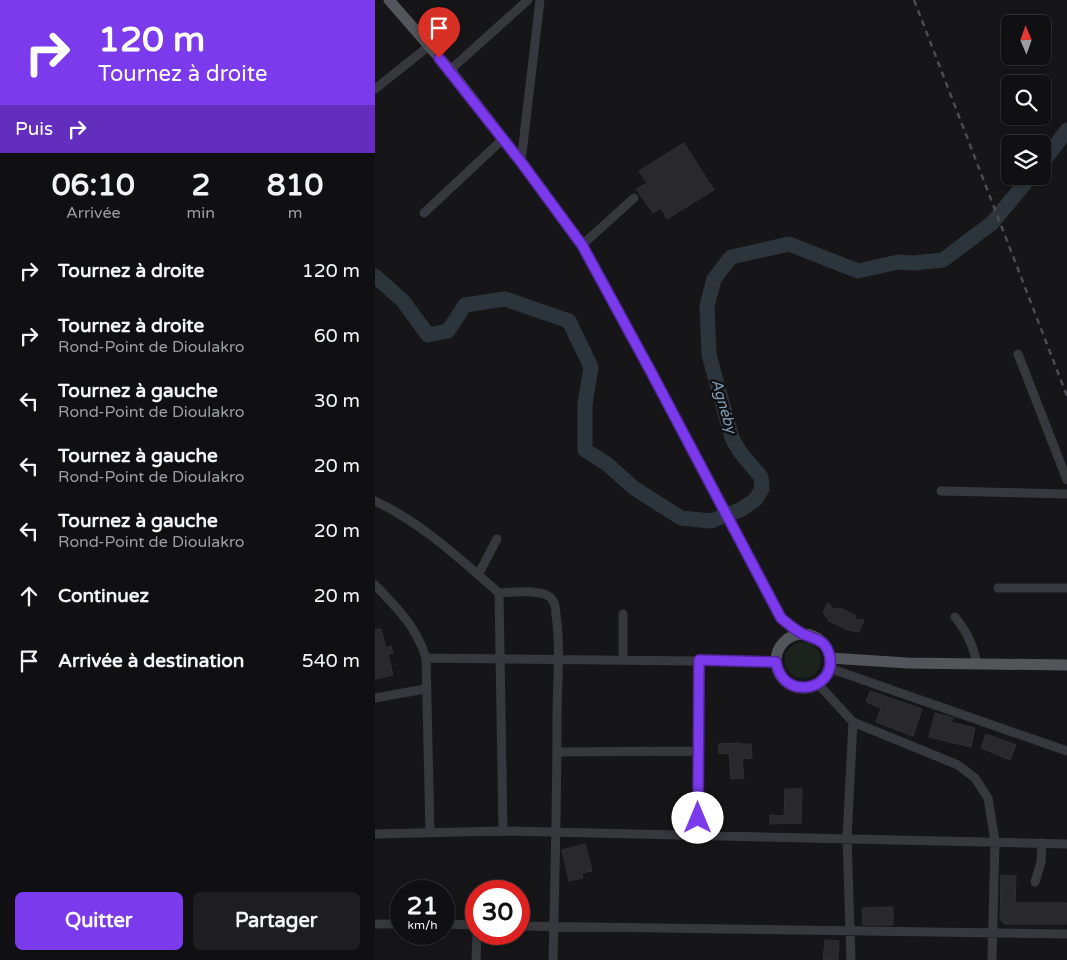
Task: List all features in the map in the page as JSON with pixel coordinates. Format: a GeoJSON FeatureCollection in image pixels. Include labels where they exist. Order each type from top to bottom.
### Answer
{"type":"FeatureCollection","features":[{"type":"Feature","properties":{"kind":"main road"},"geometry":{"type":"LineString","coordinates":[[393,1],[450,70],[582,245],[781,618],[805,635],[814,637],[822,642],[827,649],[829,663],[823,680],[818,684],[802,688],[787,683],[781,677],[776,662],[782,635],[781,618]]}},
{"type":"Feature","properties":{"kind":"main road"},"geometry":{"type":"LineString","coordinates":[[780,647],[791,638],[805,635]]}},
{"type":"Feature","properties":{"kind":"main road"},"geometry":{"type":"LineString","coordinates":[[829,663],[1067,665]]}},
{"type":"Feature","properties":{"kind":"street"},"geometry":{"type":"LineString","coordinates":[[450,70],[528,0]]}},
{"type":"Feature","properties":{"kind":"street"},"geometry":{"type":"LineString","coordinates":[[521,162],[540,0]]}},
{"type":"Feature","properties":{"kind":"street"},"geometry":{"type":"LineString","coordinates":[[375,89],[429,46]]}},
{"type":"Feature","properties":{"kind":"street"},"geometry":{"type":"LineString","coordinates":[[424,213],[503,139]]}},
{"type":"Feature","properties":{"kind":"street"},"geometry":{"type":"LineString","coordinates":[[582,245],[634,198]]}},
{"type":"Feature","properties":{"kind":"street"},"geometry":{"type":"LineString","coordinates":[[1017,354],[1067,480]]}},
{"type":"Feature","properties":{"kind":"street"},"geometry":{"type":"LineString","coordinates":[[941,491],[1067,494]]}},
{"type":"Feature","properties":{"kind":"street"},"geometry":{"type":"LineString","coordinates":[[375,501],[416,525],[499,593],[526,592],[543,594],[549,596],[554,603],[557,616],[557,832],[553,960]]}},
{"type":"Feature","properties":{"kind":"street"},"geometry":{"type":"LineString","coordinates":[[478,575],[497,539]]}},
{"type":"Feature","properties":{"kind":"street"},"geometry":{"type":"LineString","coordinates":[[375,585],[406,618],[421,642],[425,658],[430,832]]}},
{"type":"Feature","properties":{"kind":"street"},"geometry":{"type":"LineString","coordinates":[[998,588],[1067,588]]}},
{"type":"Feature","properties":{"kind":"street"},"geometry":{"type":"LineString","coordinates":[[499,593],[503,831]]}},
{"type":"Feature","properties":{"kind":"street"},"geometry":{"type":"LineString","coordinates":[[623,614],[623,660]]}},
{"type":"Feature","properties":{"kind":"street"},"geometry":{"type":"LineString","coordinates":[[955,617],[965,630],[972,644],[977,664]]}},
{"type":"Feature","properties":{"kind":"street"},"geometry":{"type":"LineString","coordinates":[[425,658],[776,662]]}},
{"type":"Feature","properties":{"kind":"street"},"geometry":{"type":"LineString","coordinates":[[698,835],[699,660]]}},
{"type":"Feature","properties":{"kind":"street"},"geometry":{"type":"LineString","coordinates":[[829,663],[1067,751]]}},
{"type":"Feature","properties":{"kind":"street"},"geometry":{"type":"LineString","coordinates":[[818,684],[853,722],[958,765],[975,778],[988,798],[995,841],[992,960]]}},
{"type":"Feature","properties":{"kind":"street"},"geometry":{"type":"LineString","coordinates":[[375,698],[425,688]]}},
{"type":"Feature","properties":{"kind":"street"},"geometry":{"type":"LineString","coordinates":[[851,960],[847,838],[853,722]]}},
{"type":"Feature","properties":{"kind":"street"},"geometry":{"type":"LineString","coordinates":[[557,752],[699,751]]}},
{"type":"Feature","properties":{"kind":"street"},"geometry":{"type":"LineString","coordinates":[[375,834],[503,831],[1067,844]]}},
{"type":"Feature","properties":{"kind":"street"},"geometry":{"type":"LineString","coordinates":[[1035,882],[1041,862],[1042,843]]}},
{"type":"Feature","properties":{"kind":"street"},"geometry":{"type":"LineString","coordinates":[[375,924],[390,924]]}},
{"type":"Feature","properties":{"kind":"street"},"geometry":{"type":"LineString","coordinates":[[530,926],[1067,934]]}},
{"type":"Feature","properties":{"kind":"street"},"geometry":{"type":"LineString","coordinates":[[476,960],[477,945]]}},
{"type":"Feature","properties":{"kind":"shaded area"},"geometry":{"type":"Polygon","coordinates":[[[803,642],[810,643],[816,647],[820,653],[820,667],[816,673],[810,677],[803,678],[796,677],[790,673],[786,667],[785,660],[786,653],[790,647],[796,643],[803,642]]]}},
{"type":"Feature","properties":{"kind":"building"},"geometry":{"type":"Polygon","coordinates":[[[684,143],[714,190],[667,219],[661,208],[653,213],[636,189],[647,183],[639,171],[684,143]]]}},
{"type":"Feature","properties":{"kind":"building"},"geometry":{"type":"Polygon","coordinates":[[[828,603],[834,609],[842,609],[856,616],[854,620],[864,620],[859,632],[848,630],[829,621],[823,612],[828,603]]]}},
{"type":"Feature","properties":{"kind":"building"},"geometry":{"type":"Polygon","coordinates":[[[381,629],[386,648],[391,646],[393,653],[388,654],[393,675],[375,679],[375,630],[381,629]]]}},
{"type":"Feature","properties":{"kind":"building"},"geometry":{"type":"Polygon","coordinates":[[[870,691],[922,709],[913,736],[876,722],[881,708],[866,702],[870,691]]]}},
{"type":"Feature","properties":{"kind":"building"},"geometry":{"type":"Polygon","coordinates":[[[935,713],[953,718],[951,722],[975,728],[971,747],[929,737],[935,713]]]}},
{"type":"Feature","properties":{"kind":"building"},"geometry":{"type":"Polygon","coordinates":[[[986,734],[1016,745],[1010,760],[981,748],[986,734]]]}},
{"type":"Feature","properties":{"kind":"building"},"geometry":{"type":"Polygon","coordinates":[[[718,744],[751,744],[752,758],[742,759],[744,778],[731,779],[729,753],[719,754],[718,744]]]}},
{"type":"Feature","properties":{"kind":"building"},"geometry":{"type":"Polygon","coordinates":[[[785,789],[802,789],[801,823],[770,824],[770,815],[784,816],[785,789]]]}},
{"type":"Feature","properties":{"kind":"building"},"geometry":{"type":"Polygon","coordinates":[[[585,844],[592,871],[582,873],[583,878],[569,881],[562,850],[585,844]]]}},
{"type":"Feature","properties":{"kind":"building"},"geometry":{"type":"Polygon","coordinates":[[[1001,875],[1016,876],[1015,903],[1067,903],[1067,924],[1004,924],[1000,919],[1001,875]]]}},
{"type":"Feature","properties":{"kind":"building"},"geometry":{"type":"Polygon","coordinates":[[[893,907],[893,925],[863,925],[862,908],[893,907]]]}},
{"type":"Feature","properties":{"kind":"building"},"geometry":{"type":"Polygon","coordinates":[[[825,940],[839,941],[838,960],[823,960],[825,940]]]}},
{"type":"Feature","properties":{"kind":"waterway","name":"Agnéby"},"geometry":{"type":"LineString","coordinates":[[1051,151],[1067,130]]}},
{"type":"Feature","properties":{"kind":"waterway","name":"Agnéby"},"geometry":{"type":"LineString","coordinates":[[375,276],[403,301],[428,335],[448,331],[465,305],[505,299],[569,321],[591,367],[585,404],[585,450],[607,464],[634,488],[681,518],[711,521],[740,510],[755,500],[762,489],[761,477],[740,452],[732,438],[709,355],[707,306],[714,279],[731,257],[789,244],[858,271],[898,262],[913,263],[943,260],[992,223],[1024,185]]}},
{"type":"Feature","properties":{"kind":"railway"},"geometry":{"type":"LineString","coordinates":[[914,0],[1067,396]]}},
{"type":"Feature","properties":{"kind":"route"},"geometry":{"type":"LineString","coordinates":[[439,58],[521,162],[582,245],[781,618],[805,635],[814,637],[822,642],[827,649],[830,663],[827,674],[818,684],[802,688],[787,683],[781,677],[776,662],[699,660],[698,818]]}}]}
